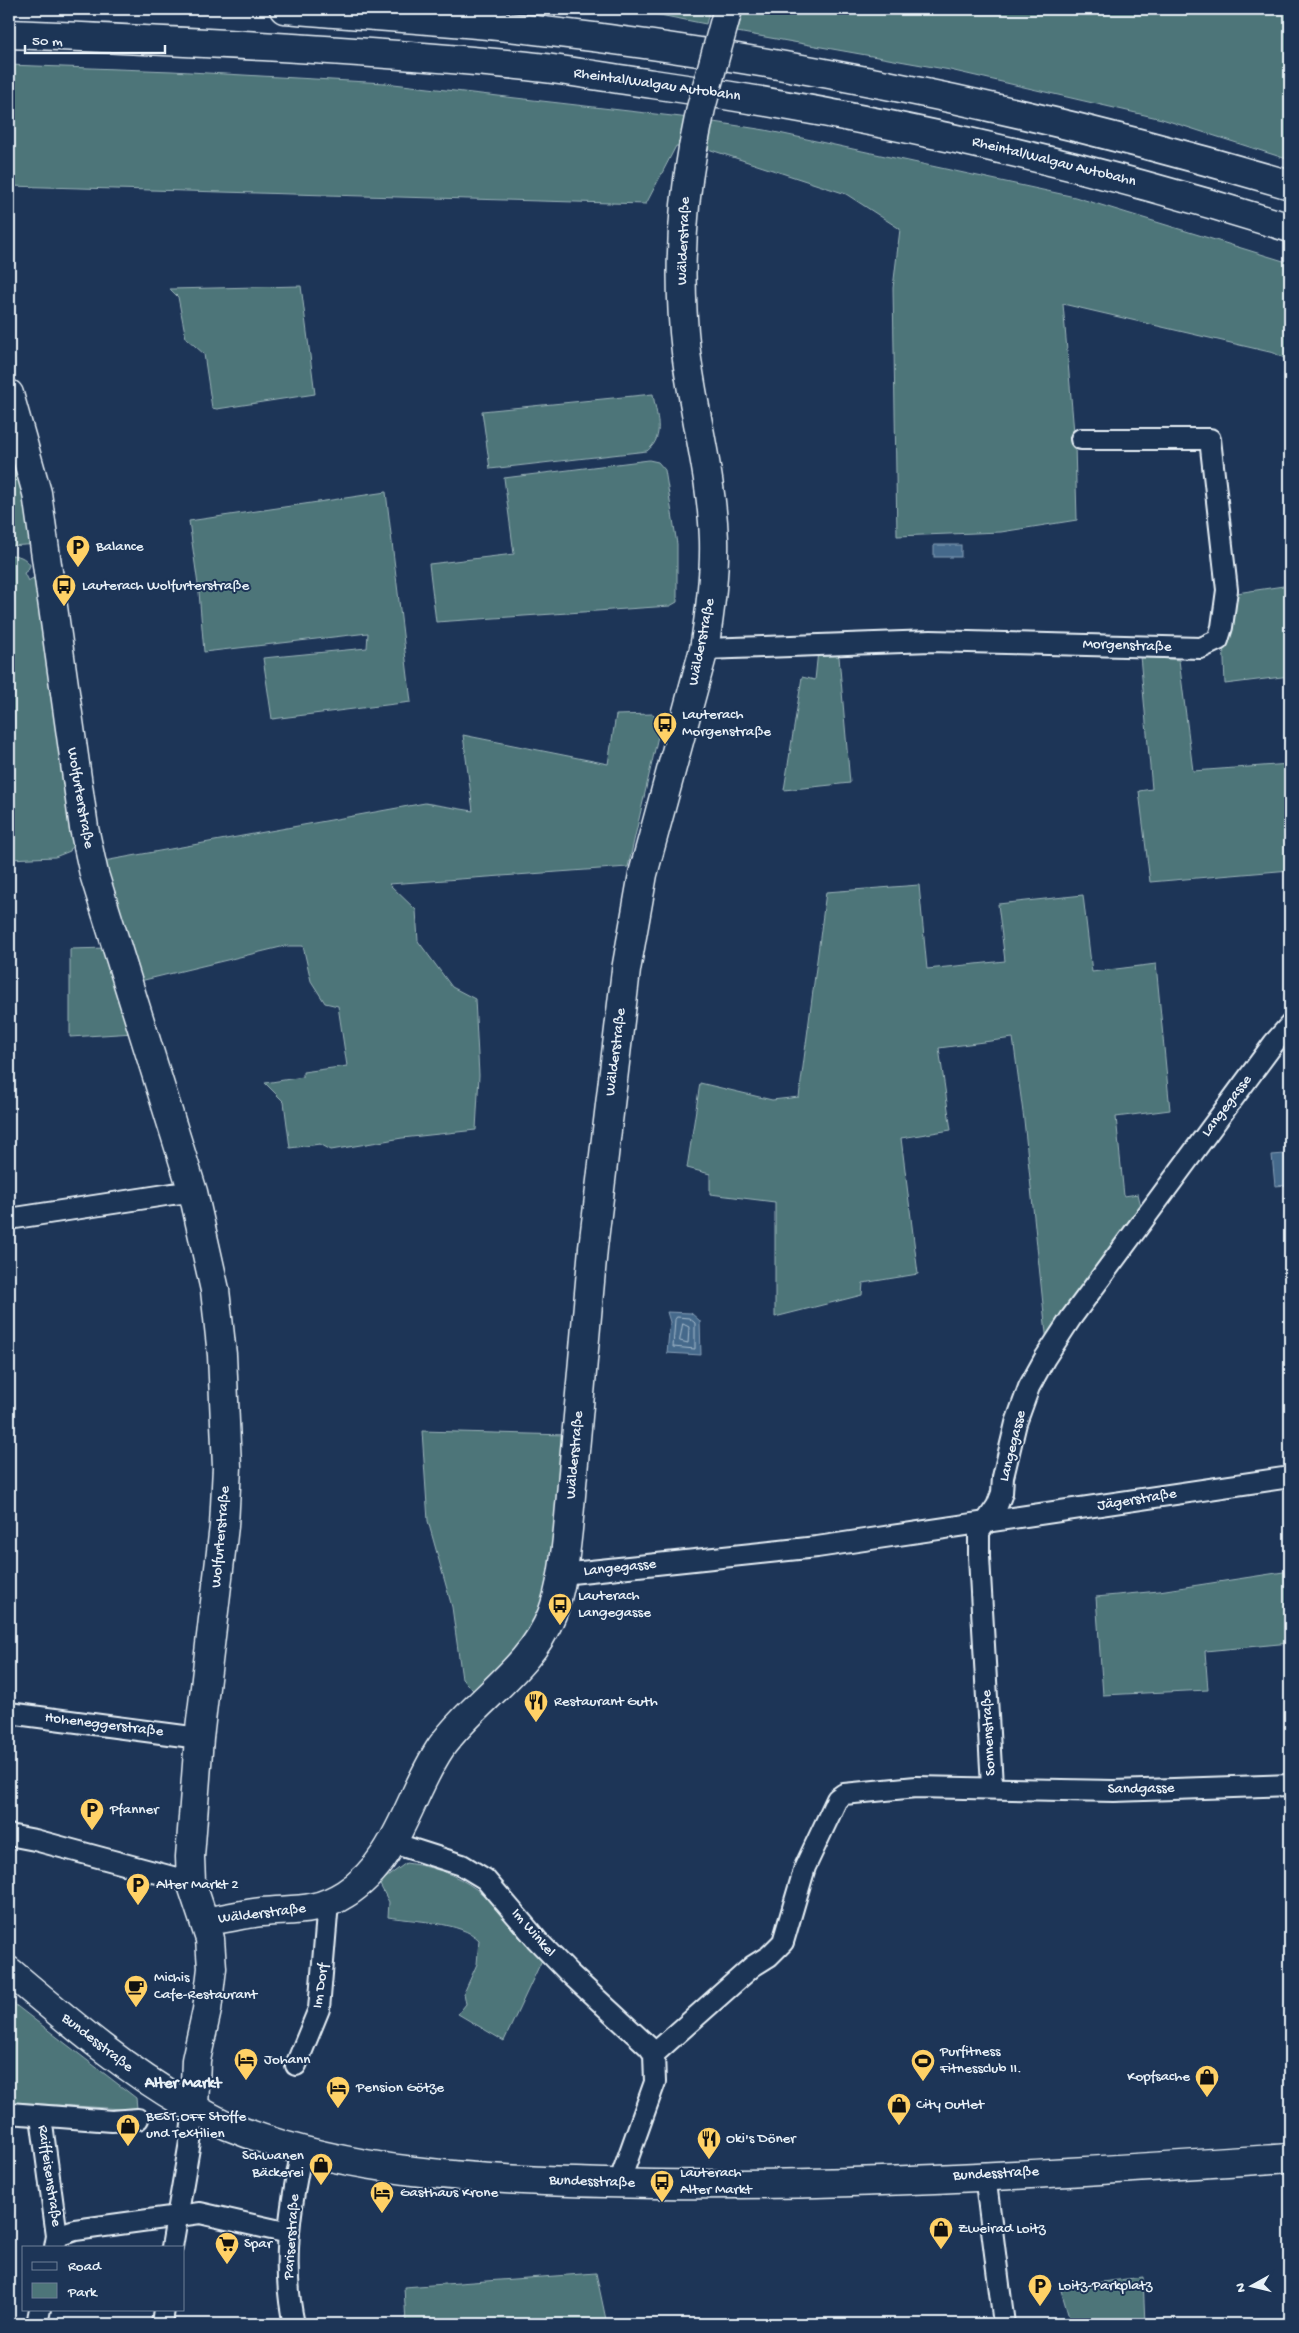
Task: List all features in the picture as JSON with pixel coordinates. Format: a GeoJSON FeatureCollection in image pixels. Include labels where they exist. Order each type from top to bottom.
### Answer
{"type":"FeatureCollection","features":[{"type":"Feature","properties":{"kind":"main road"},"geometry":{"type":"LineString","coordinates":[[284,9],[534,30],[765,62],[978,103],[1175,151],[1290,185]]}},
{"type":"Feature","properties":{"kind":"main road","name":"Wälderstraße"},"geometry":{"type":"LineString","coordinates":[[206,1921],[263,1912],[299,1911],[328,1903],[359,1884],[380,1862],[393,1843],[430,1765],[443,1745],[510,1676],[532,1650],[552,1614],[562,1574],[568,1529],[593,1248],[626,970],[643,874],[704,650],[713,581],[714,538],[705,463],[686,352],[682,303],[682,228],[686,191],[700,108],[728,9]]}},
{"type":"Feature","properties":{"kind":"main road","name":"Rheintal/Walgau Autobahn"},"geometry":{"type":"LineString","coordinates":[[9,34],[232,43],[520,65],[751,98],[961,139],[1186,195],[1290,228]]}},
{"type":"Feature","properties":{"kind":"main road","name":"Wolfurterstraße"},"geometry":{"type":"LineString","coordinates":[[9,394],[37,493],[80,805],[94,874],[193,1192],[218,1312],[226,1402],[224,1526],[199,1738],[190,1857],[191,1882],[206,1921],[212,1968],[207,2010],[196,2060],[194,2108]]}},
{"type":"Feature","properties":{"kind":"main road","name":"Bundesstraße"},"geometry":{"type":"LineString","coordinates":[[9,1971],[103,2050],[138,2075],[194,2108],[224,2124],[302,2150],[354,2162],[478,2177],[619,2183],[791,2182],[985,2175],[1290,2158]]}},
{"type":"Feature","properties":{"kind":"street","name":"Morgenstraße"},"geometry":{"type":"LineString","coordinates":[[704,650],[930,641],[1201,648],[1218,640],[1222,627],[1227,590],[1210,439],[1081,438]]}},
{"type":"Feature","properties":{"kind":"street","name":"Langegasse"},"geometry":{"type":"LineString","coordinates":[[562,1574],[817,1547],[983,1523],[996,1506],[1002,1493],[1003,1477],[1016,1423],[1029,1387],[1045,1358],[1071,1318],[1148,1212],[1274,1043],[1290,1025]]}},
{"type":"Feature","properties":{"kind":"street"},"geometry":{"type":"LineString","coordinates":[[9,1219],[193,1192]]}},
{"type":"Feature","properties":{"kind":"street","name":"Jägerstraße"},"geometry":{"type":"LineString","coordinates":[[983,1523],[1290,1477]]}},
{"type":"Feature","properties":{"kind":"street","name":"Sonnenstraße"},"geometry":{"type":"LineString","coordinates":[[654,2054],[753,1966],[769,1956],[783,1942],[805,1867],[837,1799],[850,1793],[916,1786],[992,1786],[979,1557],[979,1532],[983,1523]]}},
{"type":"Feature","properties":{"kind":"street","name":"Hoheneggerstraße"},"geometry":{"type":"LineString","coordinates":[[9,1713],[199,1738]]}},
{"type":"Feature","properties":{"kind":"street","name":"Sandgasse"},"geometry":{"type":"LineString","coordinates":[[992,1786],[1114,1791],[1290,1785]]}},
{"type":"Feature","properties":{"kind":"street"},"geometry":{"type":"LineString","coordinates":[[9,1835],[36,1840],[191,1882]]}},
{"type":"Feature","properties":{"kind":"street","name":"Im Winkel"},"geometry":{"type":"LineString","coordinates":[[393,1843],[462,1865],[485,1879],[569,1973],[627,2025],[654,2054]]}},
{"type":"Feature","properties":{"kind":"street","name":"Im Dorf"},"geometry":{"type":"LineString","coordinates":[[296,2065],[307,2043],[319,2009],[328,1903]]}},
{"type":"Feature","properties":{"kind":"street"},"geometry":{"type":"LineString","coordinates":[[619,2183],[655,2082],[654,2054]]}},
{"type":"Feature","properties":{"kind":"street"},"geometry":{"type":"LineString","coordinates":[[172,2246],[194,2108]]}},
{"type":"Feature","properties":{"kind":"street","name":"Raiffeisenstraße"},"geometry":{"type":"LineString","coordinates":[[9,2113],[41,2117],[112,2120],[138,2119]]}},
{"type":"Feature","properties":{"kind":"street","name":"Raiffeisenstraße"},"geometry":{"type":"LineString","coordinates":[[41,2117],[56,2241]]}},
{"type":"Feature","properties":{"kind":"street","name":"Pariserstraße"},"geometry":{"type":"LineString","coordinates":[[294,2324],[288,2298],[287,2265],[289,2233],[302,2150]]}},
{"type":"Feature","properties":{"kind":"street"},"geometry":{"type":"LineString","coordinates":[[985,2175],[1004,2324]]}},
{"type":"Feature","properties":{"kind":"street"},"geometry":{"type":"LineString","coordinates":[[56,2241],[75,2230],[200,2213],[289,2233]]}},
{"type":"Feature","properties":{"kind":"street"},"geometry":{"type":"LineString","coordinates":[[37,2324],[40,2310]]}},
{"type":"Feature","properties":{"kind":"street"},"geometry":{"type":"LineString","coordinates":[[162,2324],[164,2310]]}},
{"type":"Feature","properties":{"kind":"green space"},"geometry":{"type":"Polygon","coordinates":[[[603,9],[710,9],[706,24],[660,15],[603,9]]]}},
{"type":"Feature","properties":{"kind":"green space"},"geometry":{"type":"Polygon","coordinates":[[[744,9],[1290,9],[1290,160],[1162,119],[950,70],[737,32],[744,9]]]}},
{"type":"Feature","properties":{"kind":"green space"},"geometry":{"type":"Polygon","coordinates":[[[9,65],[172,71],[385,83],[681,117],[765,130],[1075,197],[1290,263],[1290,361],[1274,353],[1063,304],[1075,444],[1077,520],[1001,532],[897,536],[893,288],[900,229],[846,194],[708,149],[676,146],[646,204],[9,186],[9,65]]]}},
{"type":"Feature","properties":{"kind":"green space"},"geometry":{"type":"Polygon","coordinates":[[[301,286],[315,394],[217,409],[212,408],[204,354],[186,338],[178,297],[170,289],[301,286]]]}},
{"type":"Feature","properties":{"kind":"green space"},"geometry":{"type":"Polygon","coordinates":[[[653,394],[658,432],[653,445],[647,451],[490,469],[482,411],[653,394]]]}},
{"type":"Feature","properties":{"kind":"green space"},"geometry":{"type":"Polygon","coordinates":[[[9,405],[41,544],[9,546],[9,405]]]}},
{"type":"Feature","properties":{"kind":"green space"},"geometry":{"type":"Polygon","coordinates":[[[649,460],[658,462],[665,470],[677,544],[677,602],[670,606],[436,622],[429,564],[514,554],[504,478],[649,460]]]}},
{"type":"Feature","properties":{"kind":"green space"},"geometry":{"type":"Polygon","coordinates":[[[386,492],[411,702],[272,719],[263,658],[367,648],[368,633],[204,652],[199,592],[189,521],[386,492]]]}},
{"type":"Feature","properties":{"kind":"green space"},"geometry":{"type":"Polygon","coordinates":[[[9,555],[21,557],[28,562],[30,565],[24,573],[28,581],[35,577],[73,843],[70,851],[55,857],[9,859],[9,555]]]}},
{"type":"Feature","properties":{"kind":"green space"},"geometry":{"type":"Polygon","coordinates":[[[1290,585],[1290,676],[1225,684],[1223,637],[1230,594],[1290,585]]]}},
{"type":"Feature","properties":{"kind":"green space"},"geometry":{"type":"Polygon","coordinates":[[[818,651],[834,652],[839,657],[850,783],[784,790],[802,677],[815,680],[818,651]]]}},
{"type":"Feature","properties":{"kind":"green space"},"geometry":{"type":"Polygon","coordinates":[[[1140,656],[1179,660],[1193,771],[1290,764],[1290,870],[1150,882],[1139,791],[1152,789],[1140,656]]]}},
{"type":"Feature","properties":{"kind":"green space"},"geometry":{"type":"Polygon","coordinates":[[[653,714],[661,723],[628,867],[389,884],[416,910],[418,941],[452,987],[475,999],[479,1075],[476,1130],[402,1138],[331,1150],[320,1144],[290,1148],[284,1102],[265,1083],[303,1077],[303,1072],[347,1066],[338,1006],[325,1003],[311,981],[303,946],[285,946],[140,981],[104,861],[425,803],[473,811],[463,735],[608,764],[616,715],[653,714]]]}},
{"type":"Feature","properties":{"kind":"green space"},"geometry":{"type":"Polygon","coordinates":[[[919,885],[927,969],[1005,961],[998,904],[1083,895],[1092,972],[1156,964],[1170,1110],[1116,1117],[1124,1196],[1138,1194],[1141,1206],[1047,1343],[1024,1120],[1013,1038],[939,1048],[951,1130],[901,1138],[918,1274],[863,1283],[862,1295],[775,1317],[775,1202],[710,1194],[710,1174],[687,1168],[700,1083],[772,1100],[799,1097],[826,892],[919,885]]]}},
{"type":"Feature","properties":{"kind":"green space"},"geometry":{"type":"Polygon","coordinates":[[[107,948],[134,1033],[70,1037],[70,949],[107,948]]]}},
{"type":"Feature","properties":{"kind":"green space"},"geometry":{"type":"Polygon","coordinates":[[[422,1431],[566,1435],[554,1560],[538,1620],[513,1659],[477,1694],[462,1679],[452,1607],[428,1521],[422,1431]]]}},
{"type":"Feature","properties":{"kind":"green space"},"geometry":{"type":"Polygon","coordinates":[[[1290,1571],[1290,1643],[1205,1651],[1208,1690],[1103,1695],[1096,1597],[1159,1591],[1290,1571]]]}},
{"type":"Feature","properties":{"kind":"green space"},"geometry":{"type":"Polygon","coordinates":[[[406,1863],[451,1875],[469,1884],[499,1909],[542,1960],[504,2041],[458,2014],[466,2004],[464,1993],[477,1964],[479,1940],[461,1929],[423,1921],[388,1917],[389,1902],[379,1883],[406,1863]]]}},
{"type":"Feature","properties":{"kind":"green space"},"geometry":{"type":"Polygon","coordinates":[[[9,2000],[136,2098],[137,2108],[123,2109],[9,2102],[9,2000]]]}},
{"type":"Feature","properties":{"kind":"green space"},"geometry":{"type":"Polygon","coordinates":[[[596,2273],[607,2324],[406,2324],[404,2287],[596,2273]]]}},
{"type":"Feature","properties":{"kind":"green space"},"geometry":{"type":"Polygon","coordinates":[[[1143,2277],[1145,2324],[1071,2324],[1060,2287],[1143,2277]]]}},
{"type":"Feature","properties":{"kind":"water"},"geometry":{"type":"Polygon","coordinates":[[[934,545],[961,545],[961,557],[934,557],[934,545]]]}},
{"type":"Feature","properties":{"kind":"water"},"geometry":{"type":"Polygon","coordinates":[[[1285,1154],[1288,1185],[1275,1186],[1272,1155],[1285,1154]]]}},
{"type":"Feature","properties":{"kind":"water"},"geometry":{"type":"Polygon","coordinates":[[[667,1312],[691,1313],[700,1321],[701,1355],[667,1353],[670,1322],[667,1312]]]}},
{"type":"Feature","properties":{"kind":"place","name":"Balance"},"geometry":{"type":"Point","coordinates":[78,568]}},
{"type":"Feature","properties":{"kind":"place","name":"Lauterach Wolfurterstraße"},"geometry":{"type":"Point","coordinates":[64,607]}},
{"type":"Feature","properties":{"kind":"place","name":"Lauterach Morgenstraße"},"geometry":{"type":"Point","coordinates":[665,745]}},
{"type":"Feature","properties":{"kind":"place","name":"Lauterach Langegasse"},"geometry":{"type":"Point","coordinates":[560,1626]}},
{"type":"Feature","properties":{"kind":"place","name":"Restaurant Guth"},"geometry":{"type":"Point","coordinates":[536,1723]}},
{"type":"Feature","properties":{"kind":"place","name":"Pfanner"},"geometry":{"type":"Point","coordinates":[92,1831]}},
{"type":"Feature","properties":{"kind":"place","name":"Alter Markt 2"},"geometry":{"type":"Point","coordinates":[138,1906]}},
{"type":"Feature","properties":{"kind":"place","name":"Michis Cafe-Restaurant"},"geometry":{"type":"Point","coordinates":[136,2008]}},
{"type":"Feature","properties":{"kind":"place","name":"Johann"},"geometry":{"type":"Point","coordinates":[246,2081]}},
{"type":"Feature","properties":{"kind":"place","name":"Purfitness Fitnessclub II."},"geometry":{"type":"Point","coordinates":[923,2082]}},
{"type":"Feature","properties":{"kind":"place","name":"Kopfsache"},"geometry":{"type":"Point","coordinates":[1207,2098]}},
{"type":"Feature","properties":{"kind":"place","name":"Pension Götze"},"geometry":{"type":"Point","coordinates":[338,2109]}},
{"type":"Feature","properties":{"kind":"place","name":"City Outlet"},"geometry":{"type":"Point","coordinates":[899,2126]}},
{"type":"Feature","properties":{"kind":"place","name":"BEST.OFF Stoffe und Textilien"},"geometry":{"type":"Point","coordinates":[128,2147]}},
{"type":"Feature","properties":{"kind":"place","name":"Oki's Döner"},"geometry":{"type":"Point","coordinates":[709,2160]}},
{"type":"Feature","properties":{"kind":"place","name":"Schwanen Bäckerei"},"geometry":{"type":"Point","coordinates":[321,2186]}},
{"type":"Feature","properties":{"kind":"place","name":"Lauterach Alter Markt"},"geometry":{"type":"Point","coordinates":[662,2203]}},
{"type":"Feature","properties":{"kind":"place","name":"Gasthaus Krone"},"geometry":{"type":"Point","coordinates":[382,2214]}},
{"type":"Feature","properties":{"kind":"place","name":"Zweirad Loitz"},"geometry":{"type":"Point","coordinates":[941,2250]}},
{"type":"Feature","properties":{"kind":"place","name":"Spar"},"geometry":{"type":"Point","coordinates":[227,2265]}},
{"type":"Feature","properties":{"kind":"place","name":"Loitz-Parkplatz"},"geometry":{"type":"Point","coordinates":[1040,2307]}},
{"type":"Feature","properties":{"kind":"district","name":"Alter Markt"},"geometry":{"type":"Point","coordinates":[183,2084]}}]}
